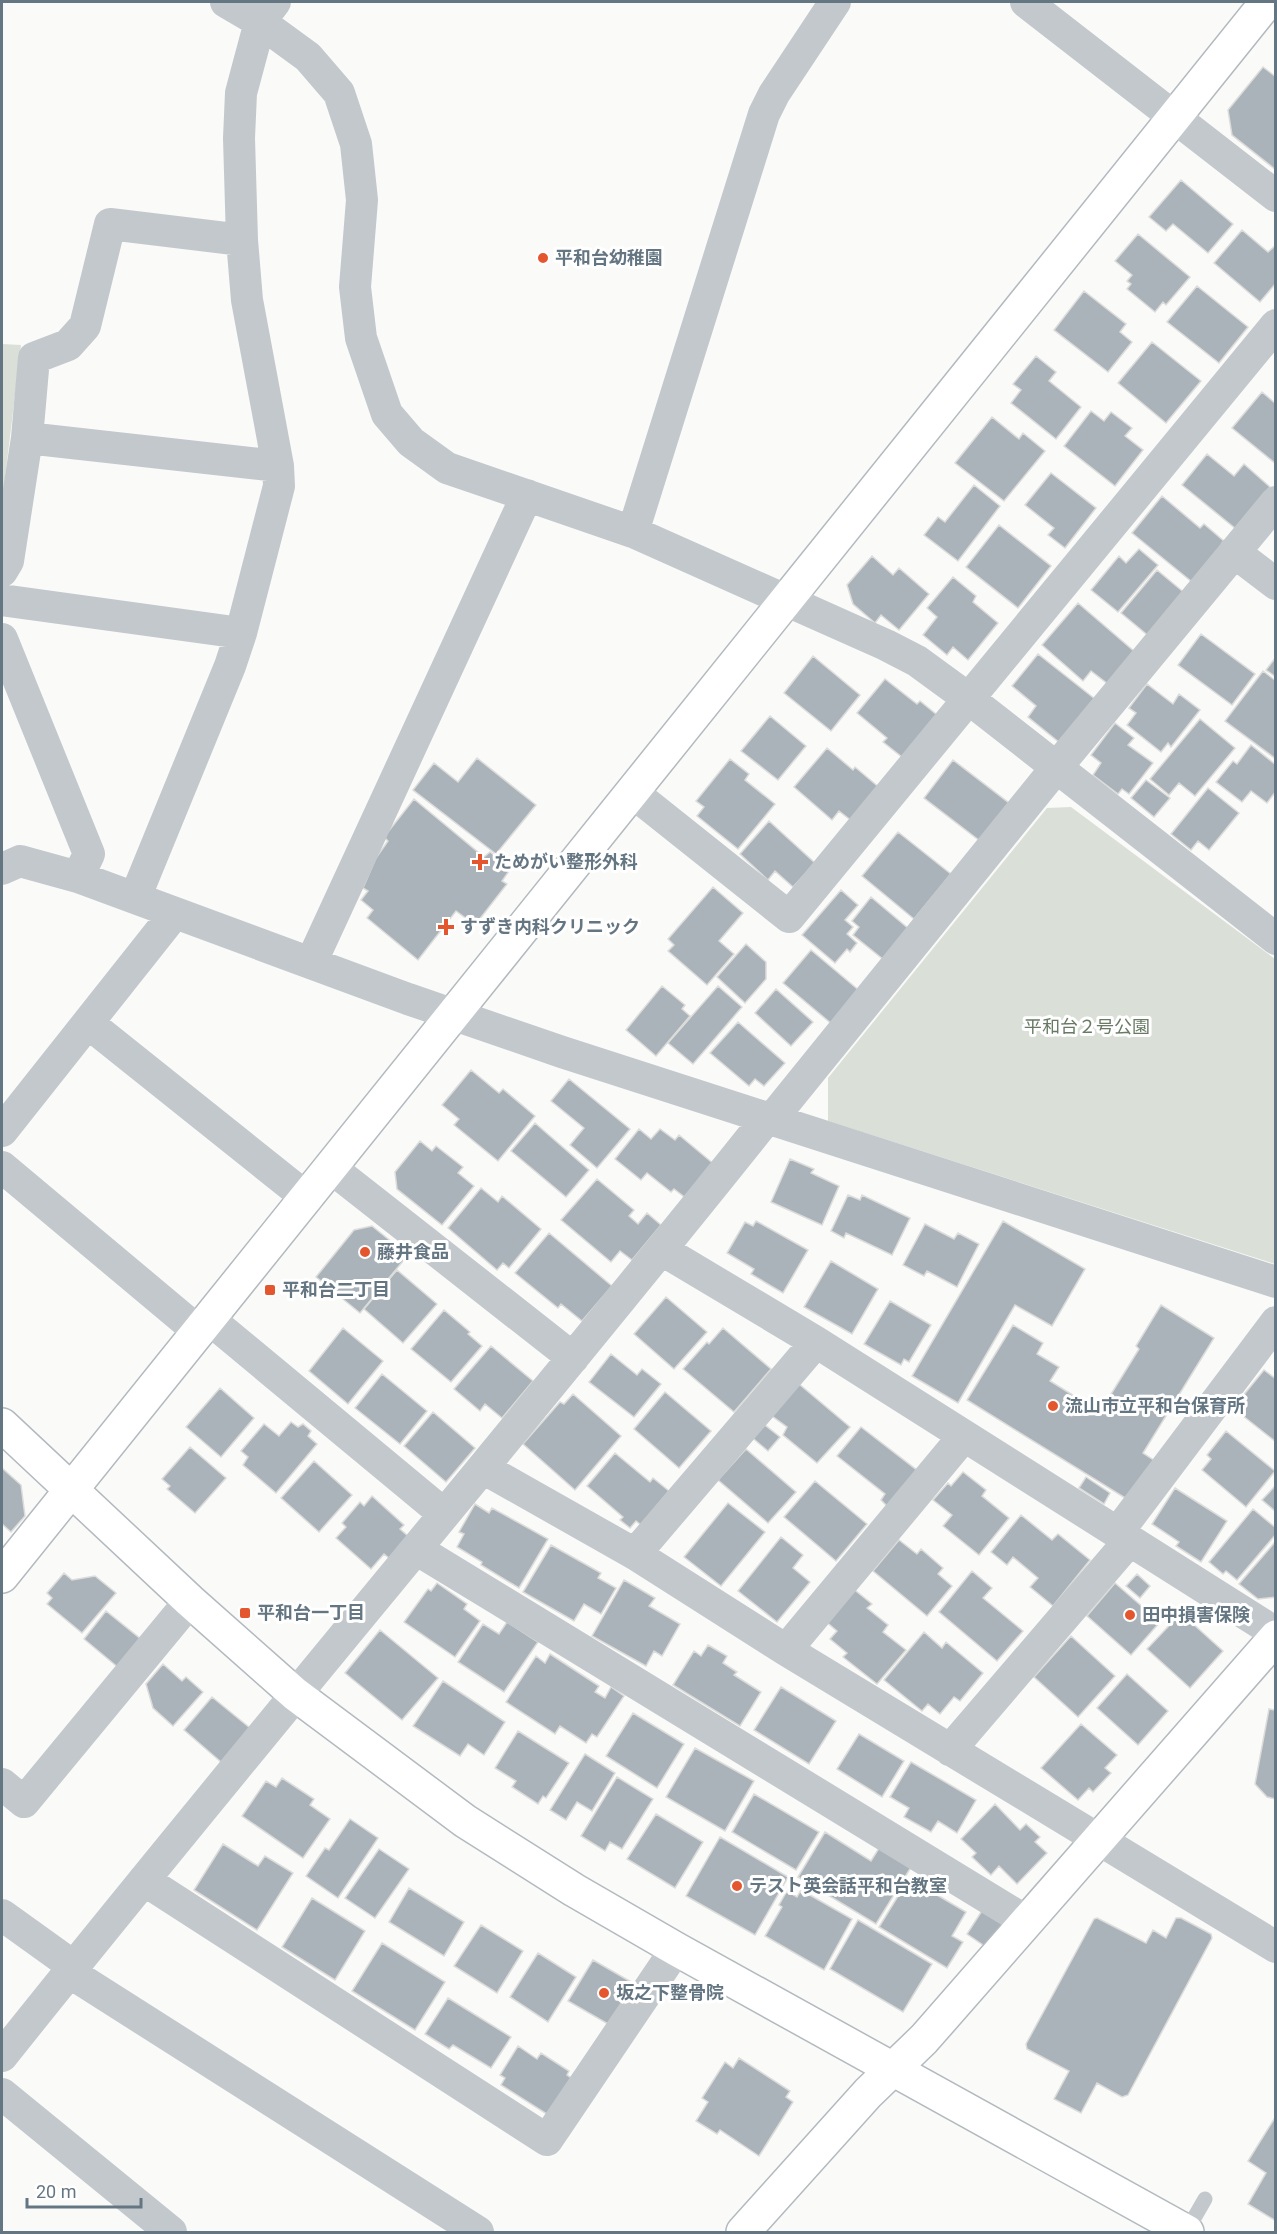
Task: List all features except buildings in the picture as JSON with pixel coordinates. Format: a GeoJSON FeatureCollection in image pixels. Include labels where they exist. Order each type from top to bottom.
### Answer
{"type":"FeatureCollection","features":[{"type":"Feature","properties":{"kind":"street"},"geometry":{"type":"LineString","coordinates":[[226,2],[268,12],[339,93],[356,144],[362,200],[355,287],[361,338],[387,414],[411,442],[447,468],[633,532],[786,599],[918,661],[1275,939]]}},
{"type":"Feature","properties":{"kind":"street"},"geometry":{"type":"LineString","coordinates":[[633,532],[764,114],[774,94],[835,2]]}},
{"type":"Feature","properties":{"kind":"street"},"geometry":{"type":"LineString","coordinates":[[1026,2],[1275,196]]}},
{"type":"Feature","properties":{"kind":"street"},"geometry":{"type":"LineString","coordinates":[[2,1576],[1267,2]]}},
{"type":"Feature","properties":{"kind":"street"},"geometry":{"type":"LineString","coordinates":[[135,898],[230,666],[241,633],[279,486],[278,466],[247,300],[242,240],[239,138],[241,93],[268,12]]}},
{"type":"Feature","properties":{"kind":"street"},"geometry":{"type":"LineString","coordinates":[[2,571],[8,561],[27,438],[34,358],[68,345],[85,326],[110,224],[242,240]]}},
{"type":"Feature","properties":{"kind":"street"},"geometry":{"type":"LineString","coordinates":[[632,792],[789,917],[1275,325]]}},
{"type":"Feature","properties":{"kind":"street"},"geometry":{"type":"LineString","coordinates":[[27,438],[278,466]]}},
{"type":"Feature","properties":{"kind":"street"},"geometry":{"type":"LineString","coordinates":[[311,963],[527,495]]}},
{"type":"Feature","properties":{"kind":"street"},"geometry":{"type":"LineString","coordinates":[[2,2056],[295,1694],[1275,502]]}},
{"type":"Feature","properties":{"kind":"street"},"geometry":{"type":"LineString","coordinates":[[1234,552],[1275,584]]}},
{"type":"Feature","properties":{"kind":"street"},"geometry":{"type":"LineString","coordinates":[[2,600],[241,633]]}},
{"type":"Feature","properties":{"kind":"street"},"geometry":{"type":"LineString","coordinates":[[2,639],[89,854],[78,878]]}},
{"type":"Feature","properties":{"kind":"street"},"geometry":{"type":"LineString","coordinates":[[2,869],[20,861],[78,878],[562,1053],[1275,1282]]}},
{"type":"Feature","properties":{"kind":"street"},"geometry":{"type":"LineString","coordinates":[[2,1131],[174,914]]}},
{"type":"Feature","properties":{"kind":"street"},"geometry":{"type":"LineString","coordinates":[[88,1023],[307,1198]]}},
{"type":"Feature","properties":{"kind":"street"},"geometry":{"type":"LineString","coordinates":[[2,1167],[444,1514]]}},
{"type":"Feature","properties":{"kind":"street"},"geometry":{"type":"LineString","coordinates":[[331,1168],[573,1358]]}},
{"type":"Feature","properties":{"kind":"street"},"geometry":{"type":"LineString","coordinates":[[662,1250],[816,1342],[1124,1536],[1275,1638],[924,2039],[868,2093],[743,2232]]}},
{"type":"Feature","properties":{"kind":"street"},"geometry":{"type":"LineString","coordinates":[[950,1749],[1124,1536],[1275,1322]]}},
{"type":"Feature","properties":{"kind":"street"},"geometry":{"type":"LineString","coordinates":[[635,1554],[816,1342]]}},
{"type":"Feature","properties":{"kind":"street"},"geometry":{"type":"LineString","coordinates":[[2,1425],[295,1694],[465,1821],[574,1890],[676,1949],[1187,2232]]}},
{"type":"Feature","properties":{"kind":"street"},"geometry":{"type":"LineString","coordinates":[[786,1650],[964,1436]]}},
{"type":"Feature","properties":{"kind":"street"},"geometry":{"type":"LineString","coordinates":[[483,1468],[635,1554],[786,1650],[1275,1947]]}},
{"type":"Feature","properties":{"kind":"street"},"geometry":{"type":"LineString","coordinates":[[416,1549],[1026,1921]]}},
{"type":"Feature","properties":{"kind":"street"},"geometry":{"type":"LineString","coordinates":[[2,1784],[24,1802],[190,1600]]}},
{"type":"Feature","properties":{"kind":"street"},"geometry":{"type":"LineString","coordinates":[[144,1880],[547,2140],[676,1949]]}},
{"type":"Feature","properties":{"kind":"street"},"geometry":{"type":"LineString","coordinates":[[2,1915],[71,1969],[478,2232]]}},
{"type":"Feature","properties":{"kind":"street"},"geometry":{"type":"LineString","coordinates":[[2,2094],[171,2232]]}},
{"type":"Feature","properties":{"kind":"lane"},"geometry":{"type":"LineString","coordinates":[[1187,2232],[1206,2199]]}},
{"type":"Feature","properties":{"kind":"green space"},"geometry":{"type":"Polygon","coordinates":[[[2,344],[21,345],[2,503],[2,344]]]}},
{"type":"Feature","properties":{"kind":"green space","name":"平和台２号公園"},"geometry":{"type":"Polygon","coordinates":[[[1071,807],[1275,959],[1275,1264],[828,1121],[828,1078],[1047,808],[1071,807]]]}},
{"type":"Feature","properties":{"kind":"place","name":"平和台幼稚園"},"geometry":{"type":"Point","coordinates":[543,258]}},
{"type":"Feature","properties":{"kind":"place","name":"ためがい整形外科"},"geometry":{"type":"Point","coordinates":[480,862]}},
{"type":"Feature","properties":{"kind":"place","name":"すずき内科クリニック"},"geometry":{"type":"Point","coordinates":[446,927]}},
{"type":"Feature","properties":{"kind":"place","name":"藤井食品"},"geometry":{"type":"Point","coordinates":[365,1252]}},
{"type":"Feature","properties":{"kind":"place","name":"平和台二丁目"},"geometry":{"type":"Point","coordinates":[270,1290]}},
{"type":"Feature","properties":{"kind":"place","name":"流山市立平和台保育所"},"geometry":{"type":"Point","coordinates":[1053,1406]}},
{"type":"Feature","properties":{"kind":"place","name":"平和台一丁目"},"geometry":{"type":"Point","coordinates":[245,1613]}},
{"type":"Feature","properties":{"kind":"place","name":"田中損害保険"},"geometry":{"type":"Point","coordinates":[1130,1615]}},
{"type":"Feature","properties":{"kind":"place","name":"テスト英会話平和台教室"},"geometry":{"type":"Point","coordinates":[737,1886]}},
{"type":"Feature","properties":{"kind":"place","name":"坂之下整骨院"},"geometry":{"type":"Point","coordinates":[604,1993]}}]}
